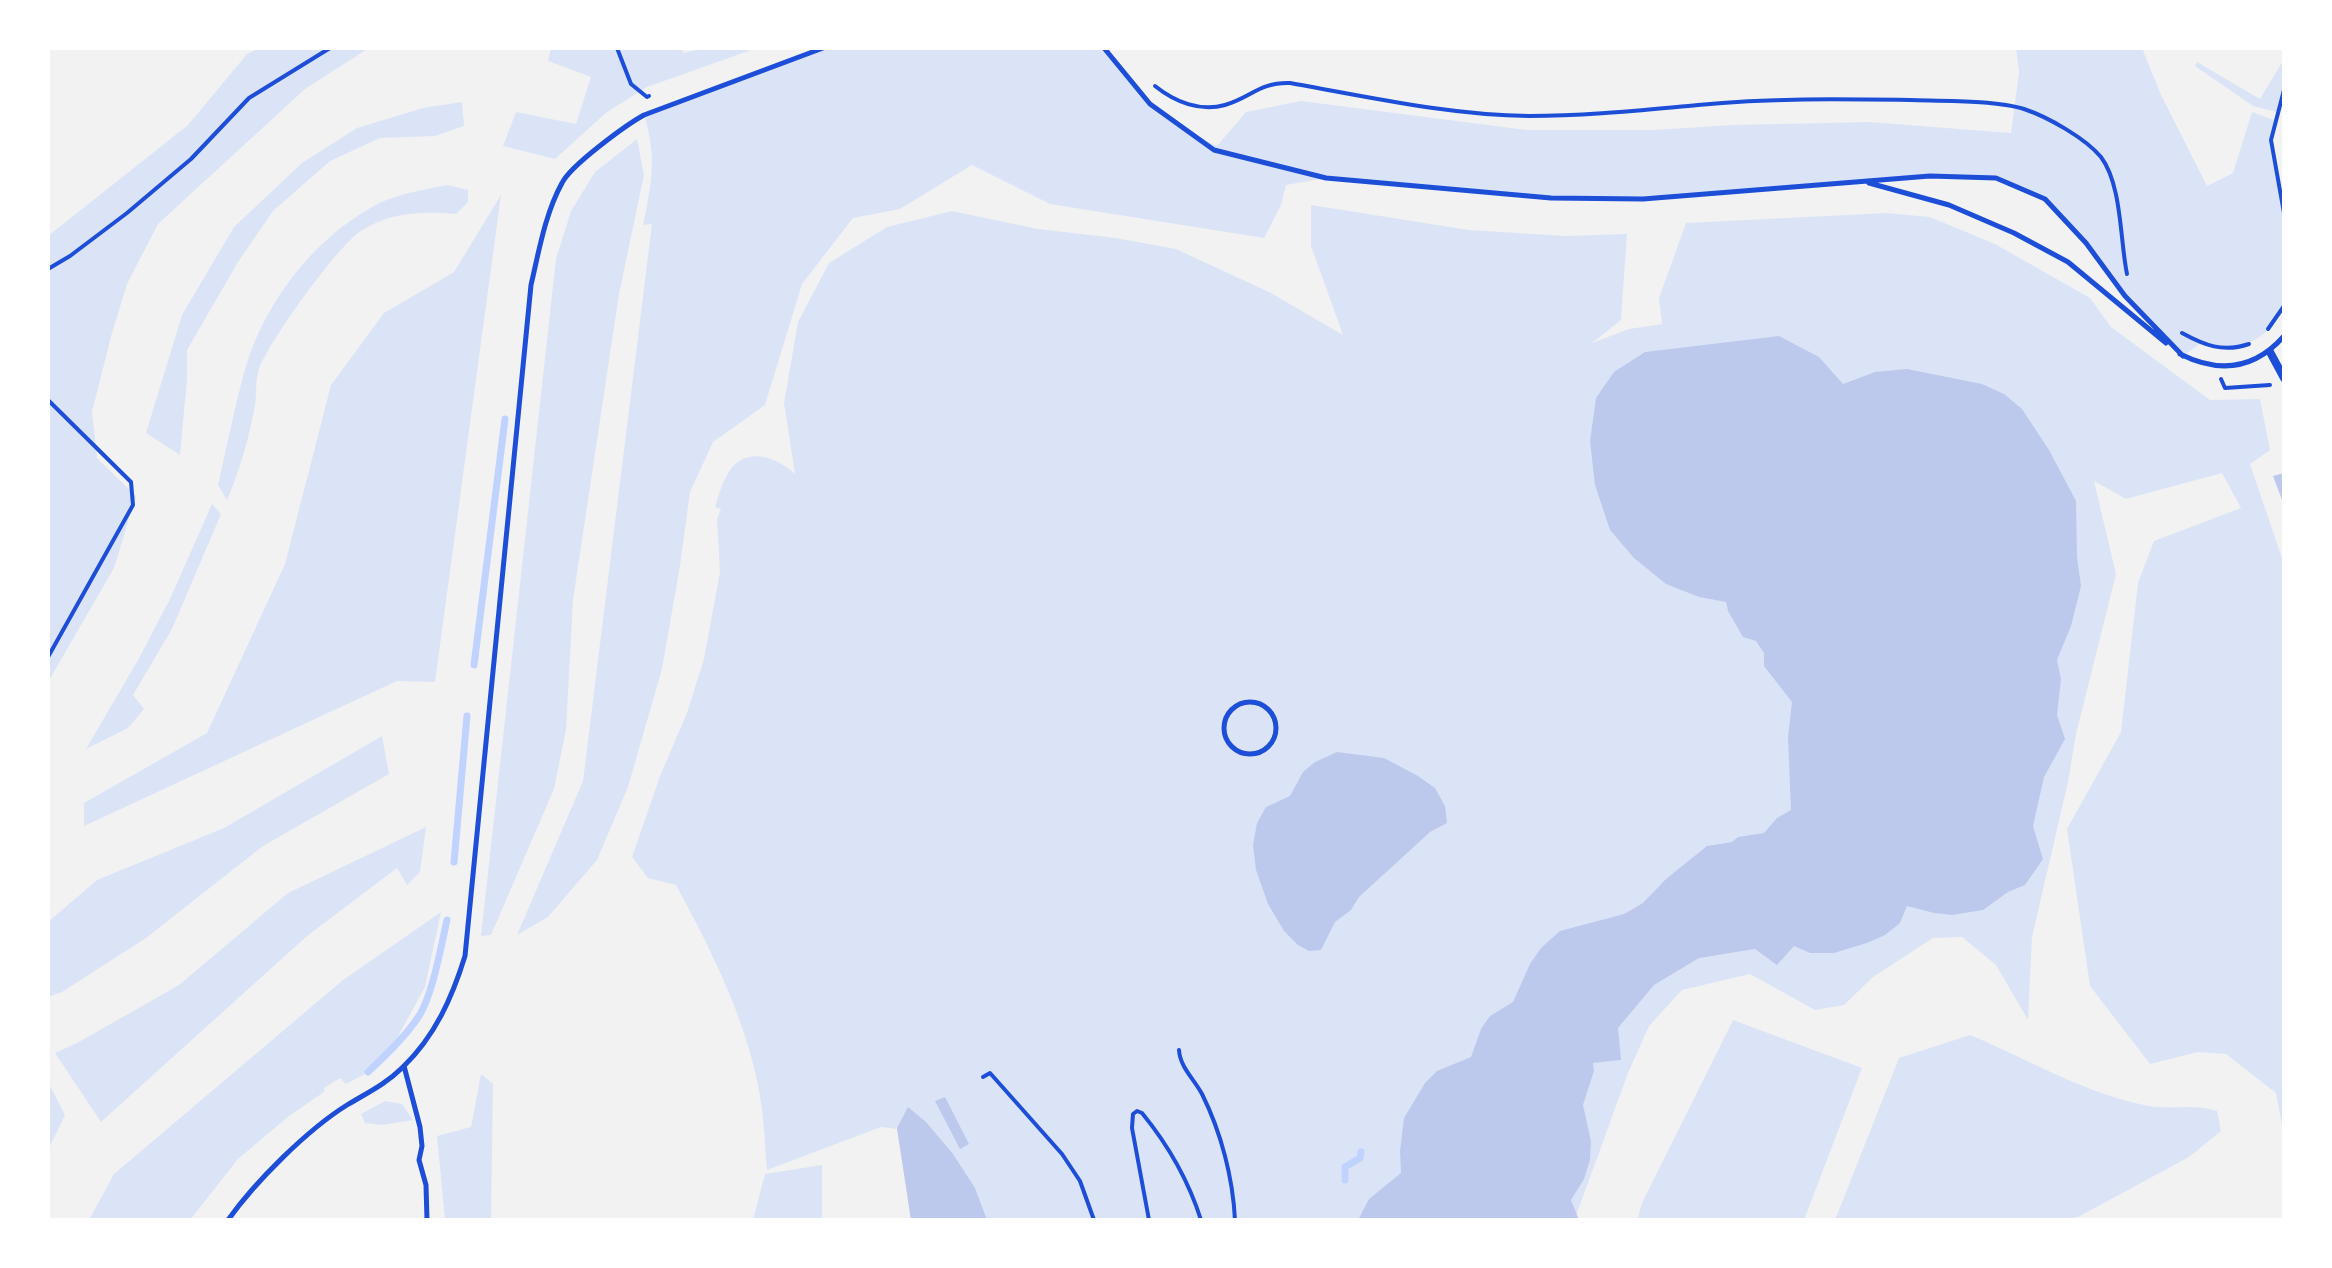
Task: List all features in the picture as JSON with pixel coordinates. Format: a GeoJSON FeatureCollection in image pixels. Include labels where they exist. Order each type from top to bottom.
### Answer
{"type":"FeatureCollection","features":[{"type":"Feature","properties":{"kind":"street"},"geometry":{"type":"LineString","coordinates":[[2270,352],[2284,378]]}},
{"type":"Feature","properties":{"kind":"lane"},"geometry":{"type":"LineString","coordinates":[[228,1220],[238,1205],[285,1156],[336,1114],[368,1095],[404,1066],[424,1044],[441,1018],[455,988],[465,956],[531,285],[549,213],[563,179],[627,124],[644,115],[823,48]]}},
{"type":"Feature","properties":{"kind":"lane"},"geometry":{"type":"LineString","coordinates":[[1104,48],[1150,104],[1214,150],[1326,178],[1551,198],[1643,199],[1930,176],[1996,178],[2045,199],[2086,243],[2125,296],[2183,356]]}},
{"type":"Feature","properties":{"kind":"lane"},"geometry":{"type":"LineString","coordinates":[[1865,181],[1949,205],[2041,247],[2068,262],[2183,356],[2222,366],[2246,365],[2270,352],[2284,336]]}},
{"type":"Feature","properties":{"kind":"lane"},"geometry":{"type":"LineString","coordinates":[[1249,701],[1265,706],[1271,712],[1276,729],[1270,745],[1255,754],[1238,752],[1226,739],[1224,722],[1227,714],[1240,703],[1249,701]]}},
{"type":"Feature","properties":{"kind":"lane"},"geometry":{"type":"LineString","coordinates":[[404,1066],[420,1127],[422,1146],[419,1160],[426,1185],[427,1220]]}},
{"type":"Feature","properties":{"kind":"path"},"geometry":{"type":"LineString","coordinates":[[48,269],[127,213],[191,159],[249,98],[330,48]]}},
{"type":"Feature","properties":{"kind":"path"},"geometry":{"type":"LineString","coordinates":[[617,48],[631,84],[647,97]]}},
{"type":"Feature","properties":{"kind":"path"},"geometry":{"type":"LineString","coordinates":[[1145,78],[1163,92],[1195,107],[1226,105],[1258,88],[1275,83],[1436,108],[1529,116],[1640,112],[1804,98],[1956,102],[2022,108],[2077,137],[2101,158],[2113,185],[2127,273],[2134,286]]}},
{"type":"Feature","properties":{"kind":"path"},"geometry":{"type":"LineString","coordinates":[[2284,90],[2271,140],[2284,213]]}},
{"type":"Feature","properties":{"kind":"path"},"geometry":{"type":"LineString","coordinates":[[2264,334],[2284,306]]}},
{"type":"Feature","properties":{"kind":"path"},"geometry":{"type":"LineString","coordinates":[[2172,328],[2201,343],[2224,349],[2238,348],[2257,339]]}},
{"type":"Feature","properties":{"kind":"path"},"geometry":{"type":"LineString","coordinates":[[48,400],[131,482],[133,505],[48,657]]}},
{"type":"Feature","properties":{"kind":"path"},"geometry":{"type":"LineString","coordinates":[[1179,1050],[1180,1059],[1202,1094],[1219,1139],[1234,1200],[1235,1220]]}},
{"type":"Feature","properties":{"kind":"path"},"geometry":{"type":"LineString","coordinates":[[983,1077],[990,1073],[1062,1154],[1080,1181],[1094,1220]]}},
{"type":"Feature","properties":{"kind":"path"},"geometry":{"type":"LineString","coordinates":[[1149,1220],[1132,1128],[1133,1114],[1137,1111],[1142,1113],[1172,1153],[1201,1220]]}},
{"type":"Feature","properties":{"kind":"shaded area"},"geometry":{"type":"Polygon","coordinates":[[[260,48],[369,48],[305,89],[158,224],[127,284],[92,412],[97,458],[136,496],[114,568],[48,682],[48,236],[188,125],[247,54],[260,48]]]}},
{"type":"Feature","properties":{"kind":"shaded area"},"geometry":{"type":"Polygon","coordinates":[[[551,48],[679,48],[684,53],[704,48],[757,48],[647,87],[607,112],[555,159],[503,146],[516,112],[576,124],[591,77],[548,61],[551,48]]]}},
{"type":"Feature","properties":{"kind":"shaded area"},"geometry":{"type":"Polygon","coordinates":[[[823,48],[1104,48],[1150,104],[1183,129],[1217,146],[1246,112],[1301,101],[1527,130],[1653,130],[1870,122],[2011,133],[2019,72],[2016,48],[2142,48],[2161,95],[2207,186],[2233,173],[2252,112],[2274,120],[2271,140],[2284,213],[2284,306],[2269,329],[2250,342],[2227,347],[2201,343],[2183,356],[2125,296],[2086,243],[2045,199],[1996,178],[1930,176],[1643,199],[1551,198],[1326,178],[1286,185],[1281,205],[1264,238],[1050,204],[972,165],[900,209],[853,218],[802,284],[765,405],[713,442],[690,492],[662,669],[628,787],[597,860],[548,917],[517,935],[583,781],[652,224],[643,225],[652,170],[651,144],[644,115],[823,48]]]}},
{"type":"Feature","properties":{"kind":"shaded area"},"geometry":{"type":"Polygon","coordinates":[[[2284,59],[2284,90],[2277,112],[2253,106],[2195,66],[2197,62],[2260,99],[2284,59]]]}},
{"type":"Feature","properties":{"kind":"shaded area"},"geometry":{"type":"Polygon","coordinates":[[[462,102],[464,126],[435,136],[380,138],[330,161],[273,211],[238,262],[187,350],[180,455],[146,433],[182,315],[234,227],[302,163],[357,128],[423,108],[462,102]]]}},
{"type":"Feature","properties":{"kind":"shaded area"},"geometry":{"type":"Polygon","coordinates":[[[637,139],[644,175],[619,294],[573,600],[566,730],[554,789],[491,935],[481,936],[556,259],[571,211],[595,172],[637,139]]]}},
{"type":"Feature","properties":{"kind":"shaded area"},"geometry":{"type":"Polygon","coordinates":[[[448,185],[468,190],[468,202],[456,214],[395,216],[361,231],[321,274],[289,318],[259,369],[250,430],[227,500],[218,485],[246,366],[266,318],[294,274],[330,237],[372,207],[409,193],[448,185]]]}},
{"type":"Feature","properties":{"kind":"shaded area"},"geometry":{"type":"Polygon","coordinates":[[[501,195],[435,682],[397,681],[84,826],[84,803],[207,733],[285,564],[331,385],[384,313],[454,272],[501,195]]]}},
{"type":"Feature","properties":{"kind":"shaded area"},"geometry":{"type":"Polygon","coordinates":[[[1311,205],[1469,230],[1566,236],[1627,234],[1621,320],[1592,343],[1629,329],[1662,324],[1659,298],[1686,223],[1886,213],[1930,217],[1995,244],[2090,298],[2111,327],[2210,400],[2260,399],[2270,450],[2250,464],[2284,564],[2284,1136],[2276,1093],[2226,1054],[2198,1052],[2150,1064],[2090,986],[2067,829],[2121,732],[2138,583],[2154,541],[2241,508],[2222,473],[2126,499],[2094,481],[2116,574],[2076,734],[2032,937],[2028,1020],[1996,965],[1962,937],[1933,938],[1873,977],[1844,1005],[1815,1010],[1750,974],[1682,990],[1649,1026],[1628,1073],[1576,1220],[911,1220],[897,1129],[881,1127],[767,1170],[754,1068],[727,987],[676,885],[648,878],[632,857],[660,776],[687,713],[704,659],[720,572],[717,519],[721,509],[715,507],[723,484],[732,467],[749,457],[768,458],[795,474],[784,403],[798,322],[829,263],[887,227],[952,211],[1038,229],[1176,249],[1271,293],[1343,335],[1311,246],[1311,205]]]}},
{"type":"Feature","properties":{"kind":"shaded area"},"geometry":{"type":"Polygon","coordinates":[[[212,504],[221,514],[172,629],[133,695],[144,709],[128,728],[86,749],[170,599],[212,504]]]}},
{"type":"Feature","properties":{"kind":"shaded area"},"geometry":{"type":"Polygon","coordinates":[[[382,736],[389,774],[263,846],[146,938],[62,992],[48,997],[48,922],[97,880],[224,828],[382,736]]]}},
{"type":"Feature","properties":{"kind":"shaded area"},"geometry":{"type":"Polygon","coordinates":[[[426,827],[420,872],[407,885],[397,868],[307,936],[101,1122],[55,1053],[179,985],[288,893],[426,827]]]}},
{"type":"Feature","properties":{"kind":"shaded area"},"geometry":{"type":"Polygon","coordinates":[[[441,912],[425,987],[390,1051],[367,1073],[346,1084],[340,1078],[289,1116],[238,1159],[190,1220],[89,1220],[114,1174],[343,980],[441,912]]]}},
{"type":"Feature","properties":{"kind":"shaded area"},"geometry":{"type":"Polygon","coordinates":[[[1733,1020],[1862,1068],[1804,1220],[1637,1220],[1642,1203],[1733,1020]]]}},
{"type":"Feature","properties":{"kind":"shaded area"},"geometry":{"type":"Polygon","coordinates":[[[1970,1035],[2102,1093],[2149,1106],[2200,1107],[2217,1111],[2221,1131],[2189,1157],[2078,1217],[2061,1220],[1835,1220],[1899,1058],[1970,1035]]]}},
{"type":"Feature","properties":{"kind":"shaded area"},"geometry":{"type":"Polygon","coordinates":[[[481,1074],[493,1084],[491,1220],[445,1220],[437,1136],[471,1127],[481,1074]]]}},
{"type":"Feature","properties":{"kind":"shaded area"},"geometry":{"type":"Polygon","coordinates":[[[48,1082],[65,1115],[48,1150],[48,1082]]]}},
{"type":"Feature","properties":{"kind":"shaded area"},"geometry":{"type":"Polygon","coordinates":[[[385,1101],[402,1104],[413,1120],[382,1125],[365,1123],[361,1114],[385,1101]]]}},
{"type":"Feature","properties":{"kind":"shaded area"},"geometry":{"type":"Polygon","coordinates":[[[822,1165],[822,1220],[753,1220],[765,1174],[822,1165]]]}},
{"type":"Feature","properties":{"kind":"building"},"geometry":{"type":"Polygon","coordinates":[[[1779,336],[1819,357],[1843,384],[1875,372],[1907,369],[1982,384],[2004,394],[2022,409],[2049,450],[2076,501],[2081,586],[2071,626],[2057,660],[2061,679],[2057,715],[2065,739],[2044,777],[2033,826],[2043,859],[2025,885],[2008,892],[1983,910],[1952,915],[1907,906],[1900,923],[1885,935],[1867,943],[1834,953],[1810,953],[1794,946],[1777,965],[1755,949],[1699,958],[1654,985],[1618,1028],[1621,1060],[1593,1063],[1594,1071],[1583,1105],[1591,1141],[1590,1160],[1584,1179],[1571,1200],[1579,1220],[1358,1220],[1369,1199],[1401,1173],[1404,1118],[1425,1083],[1437,1071],[1471,1057],[1481,1029],[1490,1016],[1513,1002],[1530,964],[1541,948],[1560,931],[1624,914],[1643,903],[1666,879],[1707,846],[1764,833],[1777,818],[1791,810],[1788,737],[1792,702],[1764,666],[1764,653],[1756,641],[1743,637],[1726,602],[1699,597],[1666,584],[1634,558],[1610,530],[1595,485],[1590,441],[1596,398],[1614,372],[1645,352],[1779,336]]]}},
{"type":"Feature","properties":{"kind":"building"},"geometry":{"type":"Polygon","coordinates":[[[2284,473],[2284,505],[2273,476],[2284,473]]]}},
{"type":"Feature","properties":{"kind":"building"},"geometry":{"type":"Polygon","coordinates":[[[1337,752],[1384,758],[1418,776],[1435,788],[1445,806],[1447,823],[1430,832],[1359,897],[1351,910],[1335,922],[1321,950],[1309,951],[1284,931],[1268,904],[1256,870],[1253,845],[1257,823],[1266,807],[1290,796],[1303,772],[1315,762],[1337,752]]]}},
{"type":"Feature","properties":{"kind":"building"},"geometry":{"type":"Polygon","coordinates":[[[945,1097],[969,1144],[960,1149],[935,1101],[945,1097]]]}},
{"type":"Feature","properties":{"kind":"building"},"geometry":{"type":"Polygon","coordinates":[[[908,1107],[926,1122],[953,1154],[975,1188],[987,1220],[911,1220],[897,1128],[908,1107]]]}},
{"type":"Feature","properties":{"kind":"waterway"},"geometry":{"type":"LineString","coordinates":[[474,665],[505,419]]}},
{"type":"Feature","properties":{"kind":"waterway"},"geometry":{"type":"LineString","coordinates":[[454,862],[467,716]]}},
{"type":"Feature","properties":{"kind":"waterway"},"geometry":{"type":"LineString","coordinates":[[368,1072],[414,1024],[424,1007],[447,920]]}},
{"type":"Feature","properties":{"kind":"waterway"},"geometry":{"type":"LineString","coordinates":[[1345,1180],[1345,1167],[1360,1158],[1361,1152]]}}]}
